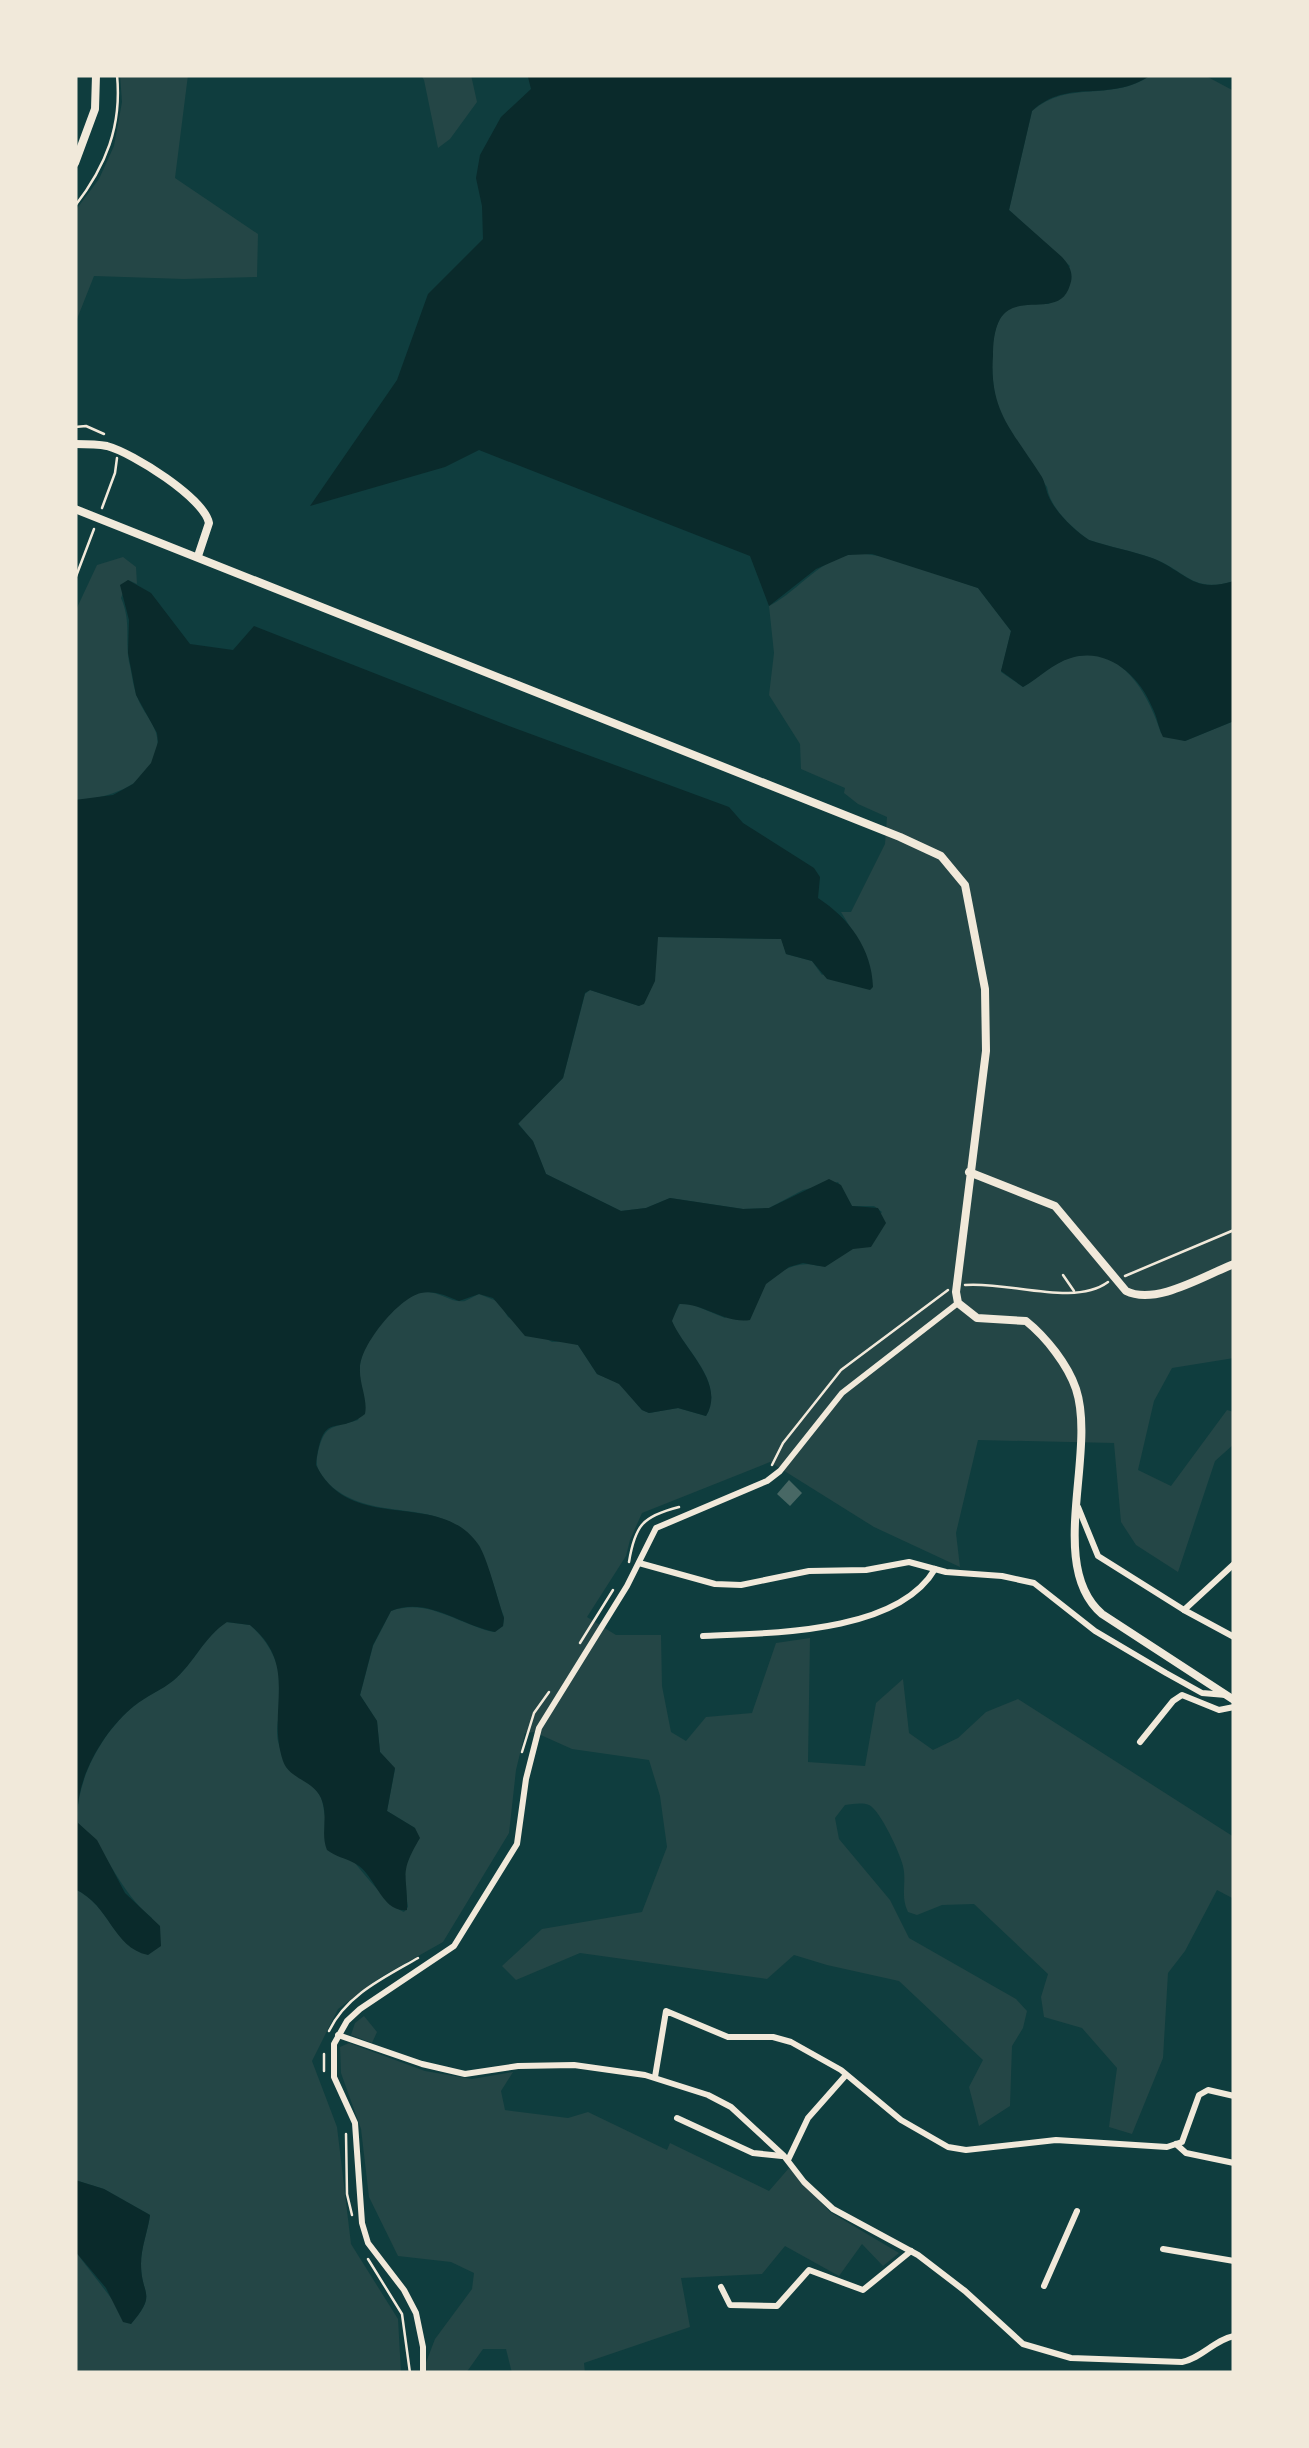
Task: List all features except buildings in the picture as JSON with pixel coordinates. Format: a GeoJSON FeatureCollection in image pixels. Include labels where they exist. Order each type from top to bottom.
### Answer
{"type":"FeatureCollection","features":[{"type":"Feature","properties":{"kind":"street"},"geometry":{"type":"LineString","coordinates":[[75,163],[95,109],[96,75]]}},
{"type":"Feature","properties":{"kind":"street"},"geometry":{"type":"LineString","coordinates":[[75,444],[105,446],[127,454],[203,508],[210,523],[198,556]]}},
{"type":"Feature","properties":{"kind":"street"},"geometry":{"type":"LineString","coordinates":[[75,509],[941,856],[958,874],[968,894],[985,989],[986,1051],[969,1172],[958,1303],[977,1318],[1026,1320],[1068,1370],[1080,1406],[1080,1577],[1092,1605],[1232,1701]]}},
{"type":"Feature","properties":{"kind":"street"},"geometry":{"type":"LineString","coordinates":[[969,1172],[1055,1206],[1126,1291],[1135,1296],[1159,1293],[1234,1264]]}},
{"type":"Feature","properties":{"kind":"street"},"geometry":{"type":"LineString","coordinates":[[423,2373],[423,2347],[416,2313],[368,2242],[362,2223],[355,2123],[332,2067],[338,2035],[346,2021],[384,1990],[454,1946],[518,1844],[526,1779],[539,1728],[639,1564],[652,1532],[660,1525],[767,1481],[780,1471],[842,1393],[958,1303]]}},
{"type":"Feature","properties":{"kind":"street"},"geometry":{"type":"LineString","coordinates":[[1077,1506],[1098,1556],[1234,1637]]}},
{"type":"Feature","properties":{"kind":"street"},"geometry":{"type":"LineString","coordinates":[[639,1564],[702,1582],[741,1584],[809,1571],[866,1570],[902,1562],[1034,1583],[1094,1631],[1202,1693],[1232,1701]]}},
{"type":"Feature","properties":{"kind":"street"},"geometry":{"type":"LineString","coordinates":[[1184,1610],[1234,1564]]}},
{"type":"Feature","properties":{"kind":"street"},"geometry":{"type":"LineString","coordinates":[[703,1636],[826,1628],[897,1602],[923,1586],[935,1569]]}},
{"type":"Feature","properties":{"kind":"street"},"geometry":{"type":"LineString","coordinates":[[1140,1742],[1182,1695],[1220,1710],[1232,1701]]}},
{"type":"Feature","properties":{"kind":"street"},"geometry":{"type":"LineString","coordinates":[[655,2077],[666,2012],[728,2037],[773,2037],[792,2042],[846,2075],[901,2120],[948,2147],[966,2150],[1056,2140],[1167,2146],[1182,2142],[1199,2095],[1208,2090],[1234,2096]]}},
{"type":"Feature","properties":{"kind":"street"},"geometry":{"type":"LineString","coordinates":[[338,2035],[422,2064],[465,2074],[561,2064],[655,2077],[708,2095],[731,2107],[833,2210],[911,2251],[965,2291],[1023,2344],[1071,2358],[1182,2362],[1234,2336],[1234,2326]]}},
{"type":"Feature","properties":{"kind":"street"},"geometry":{"type":"LineString","coordinates":[[785,2158],[808,2118],[846,2075]]}},
{"type":"Feature","properties":{"kind":"street"},"geometry":{"type":"LineString","coordinates":[[677,2118],[753,2153],[785,2158]]}},
{"type":"Feature","properties":{"kind":"street"},"geometry":{"type":"LineString","coordinates":[[1176,2144],[1186,2153],[1234,2163]]}},
{"type":"Feature","properties":{"kind":"street"},"geometry":{"type":"LineString","coordinates":[[1044,2286],[1077,2211]]}},
{"type":"Feature","properties":{"kind":"street"},"geometry":{"type":"LineString","coordinates":[[1163,2249],[1234,2261]]}},
{"type":"Feature","properties":{"kind":"street"},"geometry":{"type":"LineString","coordinates":[[720,2286],[730,2305],[776,2306],[809,2270],[864,2290],[911,2251]]}},
{"type":"Feature","properties":{"kind":"path"},"geometry":{"type":"LineString","coordinates":[[75,206],[102,168],[110,148],[117,117],[118,75]]}},
{"type":"Feature","properties":{"kind":"path"},"geometry":{"type":"LineString","coordinates":[[75,426],[96,429],[110,440]]}},
{"type":"Feature","properties":{"kind":"path"},"geometry":{"type":"LineString","coordinates":[[75,579],[115,473],[115,450]]}},
{"type":"Feature","properties":{"kind":"path"},"geometry":{"type":"LineString","coordinates":[[962,1286],[1014,1286],[1066,1295],[1096,1291],[1106,1282],[1234,1230]]}},
{"type":"Feature","properties":{"kind":"path"},"geometry":{"type":"LineString","coordinates":[[1062,1275],[1075,1292]]}},
{"type":"Feature","properties":{"kind":"path"},"geometry":{"type":"LineString","coordinates":[[882,1338],[952,1288]]}},
{"type":"Feature","properties":{"kind":"shaded area"},"geometry":{"type":"Polygon","coordinates":[[[120,75],[188,75],[175,178],[258,234],[257,277],[94,276],[75,324],[75,211],[99,179],[114,146],[122,102],[120,75]]]}},
{"type":"Feature","properties":{"kind":"shaded area"},"geometry":{"type":"Polygon","coordinates":[[[421,75],[471,75],[477,102],[450,139],[438,148],[424,80],[421,75]]]}},
{"type":"Feature","properties":{"kind":"shaded area"},"geometry":{"type":"Polygon","coordinates":[[[519,75],[1151,75],[1119,88],[1060,95],[1032,111],[1009,210],[1062,257],[1071,281],[1065,295],[1057,301],[1017,307],[1000,319],[993,347],[995,392],[1005,420],[1042,477],[1051,501],[1083,536],[1152,558],[1199,583],[1234,581],[1234,721],[1185,741],[1163,737],[1139,684],[1120,666],[1097,657],[1064,660],[1023,687],[1001,671],[1011,631],[978,588],[872,554],[848,555],[816,569],[769,606],[750,556],[479,450],[445,467],[310,506],[397,380],[428,294],[483,239],[476,178],[480,155],[501,117],[531,89],[528,77],[519,75]]]}},
{"type":"Feature","properties":{"kind":"shaded area"},"geometry":{"type":"Polygon","coordinates":[[[1151,75],[1204,75],[1234,91],[1234,581],[1220,584],[1199,583],[1164,563],[1089,540],[1076,530],[1057,510],[1047,487],[1007,430],[993,379],[993,344],[1001,316],[1019,305],[1049,304],[1070,266],[1009,210],[1032,111],[1060,96],[1121,88],[1151,75]]]}},
{"type":"Feature","properties":{"kind":"shaded area"},"geometry":{"type":"Polygon","coordinates":[[[859,553],[892,558],[978,588],[1011,631],[1001,672],[1023,687],[1069,658],[1103,657],[1117,664],[1140,687],[1161,733],[1185,741],[1234,721],[1234,1358],[1172,1368],[1154,1401],[1138,1470],[1171,1486],[1227,1410],[1234,1412],[1234,1444],[1215,1461],[1178,1572],[1136,1545],[1121,1522],[1114,1443],[978,1440],[956,1533],[960,1567],[874,1527],[770,1462],[642,1513],[626,1556],[587,1617],[616,1635],[661,1635],[662,1686],[671,1732],[686,1741],[706,1717],[752,1713],[776,1643],[810,1638],[808,1762],[865,1766],[876,1703],[903,1679],[909,1733],[933,1750],[958,1738],[986,1712],[1018,1699],[1234,1837],[1234,1899],[1217,1890],[1185,1951],[1168,1973],[1163,2058],[1132,2134],[1109,2127],[1117,2068],[1082,2028],[1044,2017],[1041,1997],[1048,1974],[974,1904],[942,1905],[917,1915],[908,1912],[903,1866],[884,1823],[869,1805],[845,1805],[835,1818],[839,1839],[890,1900],[909,1938],[1016,1999],[1027,2011],[1023,2028],[1012,2046],[1010,2106],[979,2126],[969,2087],[983,2060],[899,1981],[794,1955],[767,1979],[580,1953],[516,1980],[502,1966],[542,1929],[642,1912],[667,1847],[660,1796],[649,1760],[572,1749],[534,1732],[525,1733],[516,1770],[509,1833],[443,1942],[381,1977],[338,2009],[312,2061],[337,2127],[351,2244],[398,2319],[401,2373],[75,2373],[75,2251],[131,2324],[146,2300],[141,2264],[150,2215],[104,2189],[75,2180],[75,1889],[97,1905],[127,1943],[149,1954],[152,1918],[131,1896],[78,1823],[81,1791],[93,1758],[123,1717],[181,1673],[226,1622],[250,1625],[266,1642],[279,1672],[277,1736],[287,1764],[319,1794],[330,1829],[349,1855],[386,1898],[404,1912],[408,1907],[403,1872],[415,1828],[387,1811],[395,1769],[380,1752],[377,1721],[360,1695],[373,1646],[391,1611],[404,1608],[430,1610],[494,1632],[503,1626],[504,1617],[490,1572],[466,1533],[435,1516],[362,1503],[345,1496],[318,1469],[317,1457],[326,1433],[358,1420],[363,1398],[360,1366],[373,1334],[390,1313],[418,1293],[430,1292],[459,1301],[479,1294],[499,1302],[508,1317],[552,1342],[578,1345],[597,1374],[619,1383],[642,1410],[649,1413],[678,1408],[706,1416],[711,1403],[707,1379],[671,1320],[680,1304],[691,1304],[725,1318],[780,1272],[805,1264],[818,1266],[846,1252],[882,1212],[874,1206],[852,1206],[838,1182],[803,1190],[769,1208],[743,1209],[670,1198],[646,1208],[621,1211],[546,1174],[533,1142],[518,1123],[563,1078],[585,994],[590,990],[639,1006],[657,937],[782,939],[786,954],[812,961],[822,975],[863,948],[841,912],[851,912],[885,844],[887,817],[858,804],[844,793],[845,788],[801,769],[800,744],[769,695],[774,653],[769,606],[822,567],[859,553]]]}},
{"type":"Feature","properties":{"kind":"shaded area"},"geometry":{"type":"Polygon","coordinates":[[[123,557],[136,567],[137,584],[128,580],[121,598],[128,657],[137,696],[156,732],[157,752],[152,765],[131,785],[103,796],[75,800],[75,612],[97,565],[123,557]]]}},
{"type":"Feature","properties":{"kind":"shaded area"},"geometry":{"type":"Polygon","coordinates":[[[128,580],[151,593],[190,644],[233,650],[254,626],[729,807],[743,823],[814,868],[820,877],[818,898],[840,915],[863,947],[872,973],[870,990],[827,979],[812,961],[786,954],[781,939],[658,937],[655,981],[644,1004],[639,1006],[590,990],[585,993],[563,1078],[518,1124],[533,1141],[546,1174],[621,1211],[646,1208],[670,1198],[743,1209],[769,1208],[829,1179],[841,1185],[852,1206],[878,1208],[886,1223],[871,1247],[853,1249],[825,1267],[803,1263],[789,1267],[766,1284],[750,1320],[679,1304],[672,1321],[707,1379],[711,1404],[706,1416],[678,1408],[649,1413],[642,1410],[619,1384],[597,1374],[578,1345],[525,1336],[493,1298],[479,1294],[459,1301],[436,1293],[421,1293],[392,1313],[373,1336],[362,1359],[365,1414],[327,1430],[316,1465],[331,1486],[351,1499],[441,1518],[461,1527],[481,1550],[504,1618],[503,1626],[495,1632],[430,1609],[404,1607],[391,1611],[373,1645],[360,1695],[377,1721],[380,1752],[395,1768],[387,1811],[415,1828],[420,1838],[406,1867],[407,1910],[391,1906],[363,1869],[327,1850],[321,1798],[283,1761],[274,1656],[250,1625],[227,1622],[174,1680],[134,1706],[111,1729],[92,1758],[80,1791],[78,1823],[97,1840],[125,1893],[160,1926],[161,1946],[148,1955],[126,1944],[97,1905],[75,1889],[75,800],[113,795],[133,784],[151,763],[158,742],[136,695],[128,653],[129,620],[120,585],[128,580]]]}},
{"type":"Feature","properties":{"kind":"shaded area"},"geometry":{"type":"Polygon","coordinates":[[[364,2016],[377,2032],[372,2043],[351,2035],[355,2023],[364,2016]]]}},
{"type":"Feature","properties":{"kind":"shaded area"},"geometry":{"type":"Polygon","coordinates":[[[349,2043],[425,2071],[472,2079],[513,2072],[501,2091],[505,2110],[568,2118],[588,2112],[667,2150],[670,2143],[769,2191],[789,2168],[830,2212],[899,2253],[883,2266],[862,2244],[839,2276],[785,2246],[762,2274],[681,2278],[690,2327],[584,2363],[585,2373],[512,2373],[506,2349],[483,2349],[466,2373],[422,2373],[435,2339],[472,2289],[474,2273],[451,2262],[398,2256],[369,2197],[361,2129],[341,2073],[340,2047],[349,2043]]]}},
{"type":"Feature","properties":{"kind":"shaded area"},"geometry":{"type":"Polygon","coordinates":[[[75,2180],[104,2189],[150,2215],[141,2264],[146,2299],[131,2324],[123,2322],[106,2288],[75,2251],[75,2180]]]}}]}
